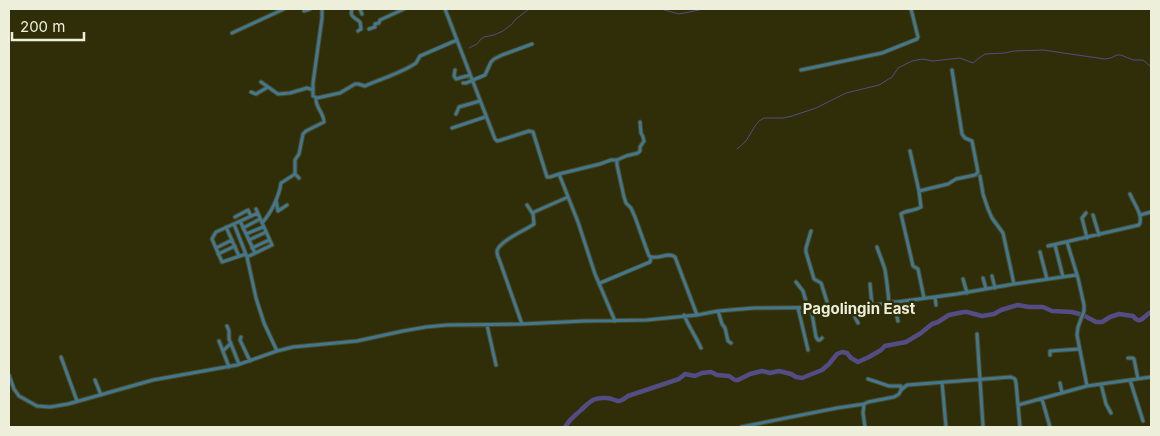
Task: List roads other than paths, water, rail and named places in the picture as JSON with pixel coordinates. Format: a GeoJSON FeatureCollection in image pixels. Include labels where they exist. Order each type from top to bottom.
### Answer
{"type":"FeatureCollection","features":[{"type":"Feature","properties":{"kind":"street"},"geometry":{"type":"LineString","coordinates":[[232,33],[284,9]]}},
{"type":"Feature","properties":{"kind":"street"},"geometry":{"type":"LineString","coordinates":[[304,11],[310,9]]}},
{"type":"Feature","properties":{"kind":"street"},"geometry":{"type":"LineString","coordinates":[[299,178],[295,174],[295,160],[299,154],[302,134],[324,122],[323,116],[316,104],[316,98],[313,96],[322,9]]}},
{"type":"Feature","properties":{"kind":"street"},"geometry":{"type":"LineString","coordinates":[[352,9],[354,18],[360,22],[361,29],[358,31]]}},
{"type":"Feature","properties":{"kind":"street"},"geometry":{"type":"LineString","coordinates":[[360,9],[362,14]]}},
{"type":"Feature","properties":{"kind":"street"},"geometry":{"type":"LineString","coordinates":[[369,29],[375,28],[380,20],[404,9]]}},
{"type":"Feature","properties":{"kind":"street"},"geometry":{"type":"LineString","coordinates":[[445,9],[494,138],[497,141],[529,131],[534,132],[547,177],[638,153],[644,141],[640,122]]}},
{"type":"Feature","properties":{"kind":"street"},"geometry":{"type":"LineString","coordinates":[[801,70],[882,53],[917,39],[910,9]]}},
{"type":"Feature","properties":{"kind":"street"},"geometry":{"type":"LineString","coordinates":[[316,98],[340,93],[355,84],[365,86],[394,75],[413,65],[420,56],[427,52],[457,40]]}},
{"type":"Feature","properties":{"kind":"street"},"geometry":{"type":"LineString","coordinates":[[463,83],[466,84],[484,75],[491,62],[502,54],[532,44]]}},
{"type":"Feature","properties":{"kind":"street"},"geometry":{"type":"LineString","coordinates":[[455,70],[454,76],[456,79],[469,75]]}},
{"type":"Feature","properties":{"kind":"street"},"geometry":{"type":"LineString","coordinates":[[919,191],[948,184],[956,179],[978,172],[972,141],[965,138],[962,134],[952,70]]}},
{"type":"Feature","properties":{"kind":"street"},"geometry":{"type":"LineString","coordinates":[[262,82],[278,94],[307,88],[313,90]]}},
{"type":"Feature","properties":{"kind":"street"},"geometry":{"type":"LineString","coordinates":[[251,92],[256,94],[268,87]]}},
{"type":"Feature","properties":{"kind":"street"},"geometry":{"type":"LineString","coordinates":[[456,114],[459,107],[480,101]]}},
{"type":"Feature","properties":{"kind":"street"},"geometry":{"type":"LineString","coordinates":[[452,128],[486,117]]}},
{"type":"Feature","properties":{"kind":"street"},"geometry":{"type":"LineString","coordinates":[[910,151],[919,191],[920,208],[902,212],[901,214],[913,266],[918,269],[924,298]]}},
{"type":"Feature","properties":{"kind":"street"},"geometry":{"type":"LineString","coordinates":[[617,160],[626,203],[631,208],[651,258]]}},
{"type":"Feature","properties":{"kind":"street"},"geometry":{"type":"LineString","coordinates":[[246,234],[262,223],[270,213],[280,192],[281,183],[295,174]]}},
{"type":"Feature","properties":{"kind":"street"},"geometry":{"type":"LineString","coordinates":[[559,174],[578,222],[595,274],[615,321]]}},
{"type":"Feature","properties":{"kind":"street"},"geometry":{"type":"LineString","coordinates":[[980,176],[983,194],[992,218],[1003,232],[1014,284]]}},
{"type":"Feature","properties":{"kind":"street"},"geometry":{"type":"LineString","coordinates":[[1048,246],[1141,224],[1140,215],[1130,194]]}},
{"type":"Feature","properties":{"kind":"street"},"geometry":{"type":"LineString","coordinates":[[533,214],[568,197]]}},
{"type":"Feature","properties":{"kind":"street"},"geometry":{"type":"LineString","coordinates":[[276,199],[278,211],[288,205]]}},
{"type":"Feature","properties":{"kind":"street"},"geometry":{"type":"LineString","coordinates":[[522,324],[497,251],[500,246],[513,236],[534,224],[533,214],[527,205]]}},
{"type":"Feature","properties":{"kind":"street"},"geometry":{"type":"LineString","coordinates":[[256,208],[272,245],[247,256],[239,256],[222,262],[212,237],[216,232],[258,213]]}},
{"type":"Feature","properties":{"kind":"street"},"geometry":{"type":"LineString","coordinates":[[235,217],[248,210],[251,216]]}},
{"type":"Feature","properties":{"kind":"street"},"geometry":{"type":"LineString","coordinates":[[1140,215],[1151,212]]}},
{"type":"Feature","properties":{"kind":"street"},"geometry":{"type":"LineString","coordinates":[[1086,213],[1082,218],[1087,238]]}},
{"type":"Feature","properties":{"kind":"street"},"geometry":{"type":"LineString","coordinates":[[1093,215],[1099,235]]}},
{"type":"Feature","properties":{"kind":"street"},"geometry":{"type":"LineString","coordinates":[[240,221],[255,253]]}},
{"type":"Feature","properties":{"kind":"street"},"geometry":{"type":"LineString","coordinates":[[243,228],[262,223]]}},
{"type":"Feature","properties":{"kind":"street"},"geometry":{"type":"LineString","coordinates":[[234,224],[247,256],[256,298],[264,323],[277,352]]}},
{"type":"Feature","properties":{"kind":"street"},"geometry":{"type":"LineString","coordinates":[[226,227],[239,256]]}},
{"type":"Feature","properties":{"kind":"street"},"geometry":{"type":"LineString","coordinates":[[811,231],[806,252],[814,278],[821,283],[829,308]]}},
{"type":"Feature","properties":{"kind":"street"},"geometry":{"type":"LineString","coordinates":[[249,240],[266,232]]}},
{"type":"Feature","properties":{"kind":"street"},"geometry":{"type":"LineString","coordinates":[[216,248],[232,240]]}},
{"type":"Feature","properties":{"kind":"street"},"geometry":{"type":"LineString","coordinates":[[252,248],[269,240]]}},
{"type":"Feature","properties":{"kind":"street"},"geometry":{"type":"LineString","coordinates":[[1067,242],[1084,305],[1077,335],[1087,386]]}},
{"type":"Feature","properties":{"kind":"street"},"geometry":{"type":"LineString","coordinates":[[1056,245],[1063,277]]}},
{"type":"Feature","properties":{"kind":"street"},"geometry":{"type":"LineString","coordinates":[[218,254],[235,246]]}},
{"type":"Feature","properties":{"kind":"street"},"geometry":{"type":"LineString","coordinates":[[878,247],[877,249],[885,268],[891,302],[898,321]]}},
{"type":"Feature","properties":{"kind":"street"},"geometry":{"type":"LineString","coordinates":[[1040,252],[1047,279]]}},
{"type":"Feature","properties":{"kind":"street"},"geometry":{"type":"LineString","coordinates":[[651,258],[670,254],[676,257],[697,315]]}},
{"type":"Feature","properties":{"kind":"street"},"geometry":{"type":"LineString","coordinates":[[600,284],[650,262],[651,258]]}},
{"type":"Feature","properties":{"kind":"street"},"geometry":{"type":"LineString","coordinates":[[9,375],[16,392],[33,404],[50,407],[153,380],[239,364],[308,345],[357,341],[403,331],[447,325],[647,320],[754,308],[854,307],[967,293],[1076,275]]}},
{"type":"Feature","properties":{"kind":"street"},"geometry":{"type":"LineString","coordinates":[[992,276],[995,288]]}},
{"type":"Feature","properties":{"kind":"street"},"geometry":{"type":"LineString","coordinates":[[983,278],[986,290]]}},
{"type":"Feature","properties":{"kind":"street"},"geometry":{"type":"LineString","coordinates":[[963,279],[967,293]]}},
{"type":"Feature","properties":{"kind":"street"},"geometry":{"type":"LineString","coordinates":[[796,282],[803,291],[810,308],[816,337],[818,340],[822,338]]}},
{"type":"Feature","properties":{"kind":"street"},"geometry":{"type":"LineString","coordinates":[[870,284],[872,305]]}},
{"type":"Feature","properties":{"kind":"street"},"geometry":{"type":"LineString","coordinates":[[934,297],[936,305]]}},
{"type":"Feature","properties":{"kind":"street"},"geometry":{"type":"LineString","coordinates":[[854,307],[858,323]]}},
{"type":"Feature","properties":{"kind":"street"},"geometry":{"type":"LineString","coordinates":[[798,308],[808,350]]}},
{"type":"Feature","properties":{"kind":"street"},"geometry":{"type":"LineString","coordinates":[[718,311],[728,341],[731,343]]}},
{"type":"Feature","properties":{"kind":"street"},"geometry":{"type":"LineString","coordinates":[[684,316],[701,348]]}},
{"type":"Feature","properties":{"kind":"street"},"geometry":{"type":"LineString","coordinates":[[487,325],[496,365]]}},
{"type":"Feature","properties":{"kind":"street"},"geometry":{"type":"LineString","coordinates":[[227,326],[228,336],[239,364]]}},
{"type":"Feature","properties":{"kind":"street"},"geometry":{"type":"LineString","coordinates":[[977,334],[983,426]]}},
{"type":"Feature","properties":{"kind":"street"},"geometry":{"type":"LineString","coordinates":[[241,337],[241,342],[250,361]]}},
{"type":"Feature","properties":{"kind":"street"},"geometry":{"type":"LineString","coordinates":[[219,341],[229,366]]}},
{"type":"Feature","properties":{"kind":"street"},"geometry":{"type":"LineString","coordinates":[[223,350],[231,343]]}},
{"type":"Feature","properties":{"kind":"street"},"geometry":{"type":"LineString","coordinates":[[1050,355],[1050,351],[1079,349]]}},
{"type":"Feature","properties":{"kind":"street"},"geometry":{"type":"LineString","coordinates":[[61,357],[77,401]]}},
{"type":"Feature","properties":{"kind":"street"},"geometry":{"type":"LineString","coordinates":[[1128,358],[1134,359],[1138,379]]}},
{"type":"Feature","properties":{"kind":"street"},"geometry":{"type":"LineString","coordinates":[[741,427],[894,397],[907,385],[1011,377],[1016,383],[1020,427]]}},
{"type":"Feature","properties":{"kind":"street"},"geometry":{"type":"LineString","coordinates":[[1018,405],[1087,386],[1151,377]]}},
{"type":"Feature","properties":{"kind":"street"},"geometry":{"type":"LineString","coordinates":[[95,380],[101,395]]}},
{"type":"Feature","properties":{"kind":"street"},"geometry":{"type":"LineString","coordinates":[[868,380],[890,386],[901,386],[900,390]]}},
{"type":"Feature","properties":{"kind":"street"},"geometry":{"type":"LineString","coordinates":[[1130,380],[1143,422]]}},
{"type":"Feature","properties":{"kind":"street"},"geometry":{"type":"LineString","coordinates":[[942,382],[946,427]]}},
{"type":"Feature","properties":{"kind":"street"},"geometry":{"type":"LineString","coordinates":[[1060,383],[1062,393]]}},
{"type":"Feature","properties":{"kind":"street"},"geometry":{"type":"LineString","coordinates":[[1101,384],[1106,404],[1111,413]]}},
{"type":"Feature","properties":{"kind":"street"},"geometry":{"type":"LineString","coordinates":[[1042,399],[1050,427]]}},
{"type":"Feature","properties":{"kind":"street"},"geometry":{"type":"LineString","coordinates":[[864,404],[865,427]]}},
{"type":"Feature","properties":{"kind":"waterway"},"geometry":{"type":"LineString","coordinates":[[469,48],[477,44],[484,37],[503,31],[529,9]]}},
{"type":"Feature","properties":{"kind":"waterway"},"geometry":{"type":"LineString","coordinates":[[661,9],[679,14],[702,9]]}},
{"type":"Feature","properties":{"kind":"waterway"},"geometry":{"type":"LineString","coordinates":[[737,149],[746,141],[759,121],[764,118],[792,116],[816,108],[846,93],[879,85],[892,77],[898,68],[912,61],[922,59],[933,61],[960,58],[973,63],[985,54],[1043,50],[1105,59],[1121,55],[1133,60],[1143,60],[1151,67]]}},
{"type":"Feature","properties":{"kind":"waterway"},"geometry":{"type":"LineString","coordinates":[[565,427],[589,402],[595,399],[610,398],[621,401],[628,396],[679,379],[685,374],[695,376],[711,372],[738,380],[762,371],[770,373],[779,371],[802,378],[822,370],[837,354],[842,352],[847,353],[858,362],[885,346],[906,342],[949,315],[964,312],[982,316],[994,314],[1018,305],[1043,307],[1052,311],[1072,312],[1096,322],[1102,322],[1119,314],[1133,316],[1140,320],[1151,312]]}},
{"type":"Feature","properties":{"kind":"district","name":"Pagolingin East"},"geometry":{"type":"Point","coordinates":[859,308]}}]}
